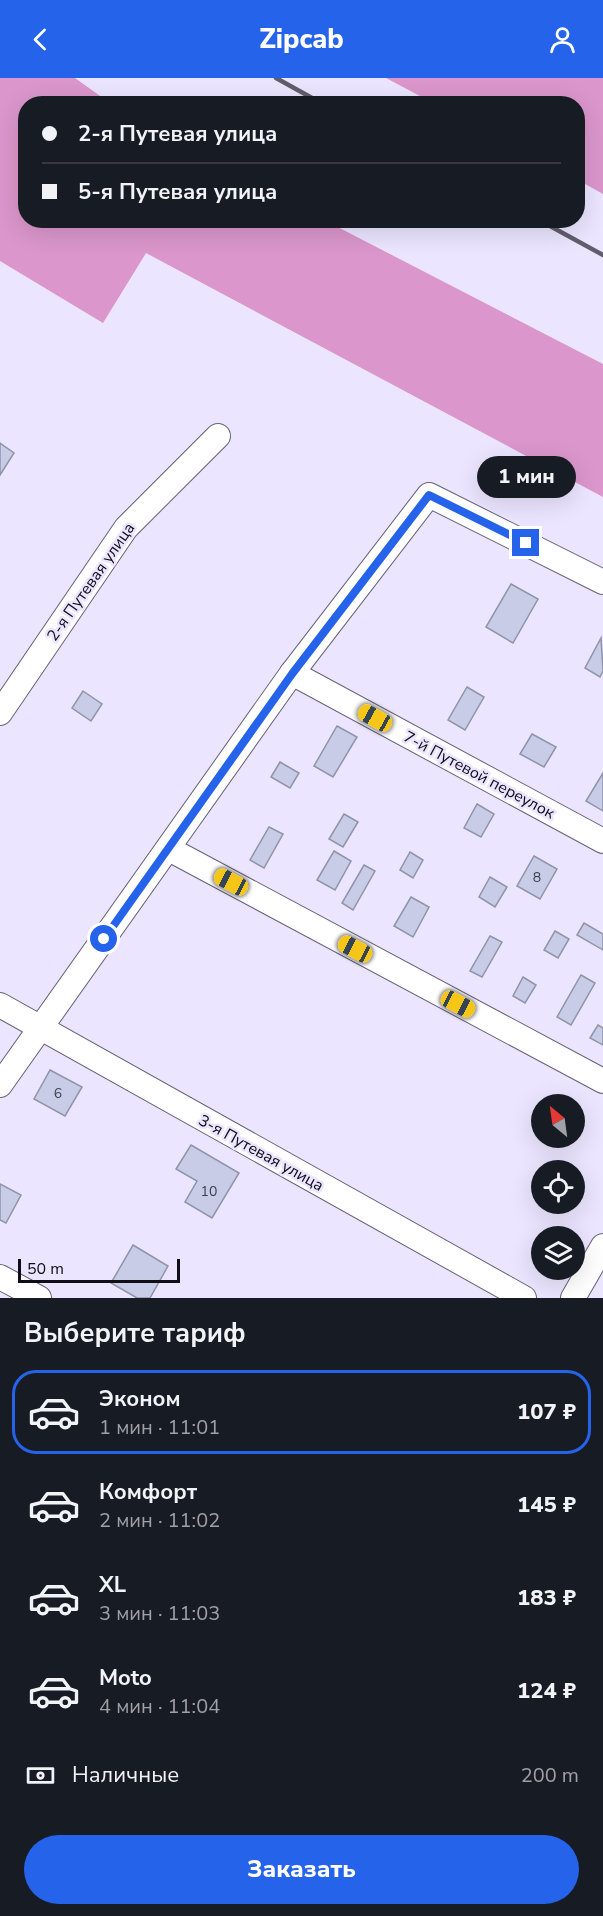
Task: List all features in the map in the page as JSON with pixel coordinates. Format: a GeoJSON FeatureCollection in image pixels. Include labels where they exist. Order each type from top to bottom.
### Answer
{"type":"FeatureCollection","features":[{"type":"Feature","properties":{"kind":"street","name":"2-я Путевая улица"},"geometry":{"type":"LineString","coordinates":[[0,713],[126,528],[218,436]]}},
{"type":"Feature","properties":{"kind":"street"},"geometry":{"type":"LineString","coordinates":[[0,1085],[292,674],[429,495],[603,582]]}},
{"type":"Feature","properties":{"kind":"street","name":"7-й Путевой переулок"},"geometry":{"type":"LineString","coordinates":[[292,674],[603,842]]}},
{"type":"Feature","properties":{"kind":"street"},"geometry":{"type":"LineString","coordinates":[[169,849],[603,1082]]}},
{"type":"Feature","properties":{"kind":"street","name":"3-я Путевая улица"},"geometry":{"type":"LineString","coordinates":[[0,1005],[39,1029],[524,1298]]}},
{"type":"Feature","properties":{"kind":"street"},"geometry":{"type":"LineString","coordinates":[[573,1298],[603,1246]]}},
{"type":"Feature","properties":{"kind":"street"},"geometry":{"type":"LineString","coordinates":[[0,1277],[39,1298]]}},
{"type":"Feature","properties":{"kind":"shaded area"},"geometry":{"type":"Polygon","coordinates":[[[0,78],[75,78],[100,96],[18,96],[18,228],[340,228],[603,364],[603,497],[146,253],[103,323],[0,261],[0,78]]]}},
{"type":"Feature","properties":{"kind":"shaded area"},"geometry":{"type":"Polygon","coordinates":[[[386,78],[603,78],[603,194],[585,184],[585,96],[420,96],[386,78]]]}},
{"type":"Feature","properties":{"kind":"building"},"geometry":{"type":"Polygon","coordinates":[[[0,443],[14,453],[0,475],[0,443]]]}},
{"type":"Feature","properties":{"kind":"building"},"geometry":{"type":"Polygon","coordinates":[[[511,584],[538,599],[513,643],[486,627],[511,584]]]}},
{"type":"Feature","properties":{"kind":"building"},"geometry":{"type":"Polygon","coordinates":[[[601,638],[603,671],[600,677],[585,668],[601,638]]]}},
{"type":"Feature","properties":{"kind":"building"},"geometry":{"type":"Polygon","coordinates":[[[467,687],[484,697],[465,730],[448,720],[467,687]]]}},
{"type":"Feature","properties":{"kind":"building"},"geometry":{"type":"Polygon","coordinates":[[[83,691],[102,704],[91,721],[72,708],[83,691]]]}},
{"type":"Feature","properties":{"kind":"building"},"geometry":{"type":"Polygon","coordinates":[[[337,726],[357,737],[333,777],[314,766],[337,726]]]}},
{"type":"Feature","properties":{"kind":"building"},"geometry":{"type":"Polygon","coordinates":[[[532,734],[556,747],[544,767],[520,754],[532,734]]]}},
{"type":"Feature","properties":{"kind":"building"},"geometry":{"type":"Polygon","coordinates":[[[280,762],[299,773],[290,788],[271,777],[280,762]]]}},
{"type":"Feature","properties":{"kind":"building"},"geometry":{"type":"Polygon","coordinates":[[[603,773],[603,811],[586,801],[603,773]]]}},
{"type":"Feature","properties":{"kind":"building"},"geometry":{"type":"Polygon","coordinates":[[[477,804],[494,814],[481,837],[464,828],[477,804]]]}},
{"type":"Feature","properties":{"kind":"building"},"geometry":{"type":"Polygon","coordinates":[[[344,814],[358,822],[343,847],[329,839],[344,814]]]}},
{"type":"Feature","properties":{"kind":"building"},"geometry":{"type":"Polygon","coordinates":[[[269,827],[283,834],[264,868],[250,860],[269,827]]]}},
{"type":"Feature","properties":{"kind":"building"},"geometry":{"type":"Polygon","coordinates":[[[334,851],[351,861],[335,890],[317,880],[334,851]]]}},
{"type":"Feature","properties":{"kind":"building"},"geometry":{"type":"Polygon","coordinates":[[[410,852],[423,860],[413,878],[400,870],[410,852]]]}},
{"type":"Feature","properties":{"kind":"building"},"geometry":{"type":"Polygon","coordinates":[[[534,856],[557,869],[540,899],[517,886],[534,856]]]}},
{"type":"Feature","properties":{"kind":"building"},"geometry":{"type":"Polygon","coordinates":[[[364,865],[375,871],[353,910],[342,903],[364,865]]]}},
{"type":"Feature","properties":{"kind":"building"},"geometry":{"type":"Polygon","coordinates":[[[490,877],[507,887],[495,907],[479,897],[490,877]]]}},
{"type":"Feature","properties":{"kind":"building"},"geometry":{"type":"Polygon","coordinates":[[[411,897],[429,907],[413,937],[394,926],[411,897]]]}},
{"type":"Feature","properties":{"kind":"building"},"geometry":{"type":"Polygon","coordinates":[[[584,923],[603,934],[603,950],[577,935],[584,923]]]}},
{"type":"Feature","properties":{"kind":"building"},"geometry":{"type":"Polygon","coordinates":[[[555,931],[569,939],[558,958],[544,950],[555,931]]]}},
{"type":"Feature","properties":{"kind":"building"},"geometry":{"type":"Polygon","coordinates":[[[490,936],[502,942],[482,977],[470,971],[490,936]]]}},
{"type":"Feature","properties":{"kind":"building"},"geometry":{"type":"Polygon","coordinates":[[[581,975],[595,983],[571,1025],[557,1017],[581,975]]]}},
{"type":"Feature","properties":{"kind":"building"},"geometry":{"type":"Polygon","coordinates":[[[523,977],[536,985],[525,1003],[513,996],[523,977]]]}},
{"type":"Feature","properties":{"kind":"building"},"geometry":{"type":"Polygon","coordinates":[[[598,1025],[603,1028],[603,1045],[590,1038],[598,1025]]]}},
{"type":"Feature","properties":{"kind":"building"},"geometry":{"type":"Polygon","coordinates":[[[50,1070],[82,1087],[65,1116],[34,1099],[50,1070]]]}},
{"type":"Feature","properties":{"kind":"building"},"geometry":{"type":"Polygon","coordinates":[[[191,1145],[239,1173],[212,1218],[185,1202],[197,1181],[176,1169],[191,1145]]]}},
{"type":"Feature","properties":{"kind":"building"},"geometry":{"type":"Polygon","coordinates":[[[0,1184],[21,1195],[6,1223],[0,1220],[0,1184]]]}},
{"type":"Feature","properties":{"kind":"building"},"geometry":{"type":"Polygon","coordinates":[[[133,1245],[168,1266],[150,1298],[137,1298],[111,1283],[133,1245]]]}},
{"type":"Feature","properties":{"kind":"railway"},"geometry":{"type":"LineString","coordinates":[[276,78],[309,96]]}},
{"type":"Feature","properties":{"kind":"railway"},"geometry":{"type":"LineString","coordinates":[[554,228],[603,255]]}},
{"type":"Feature","properties":{"kind":"route"},"geometry":{"type":"LineString","coordinates":[[104,939],[292,674],[429,495],[526,543]]}}]}
